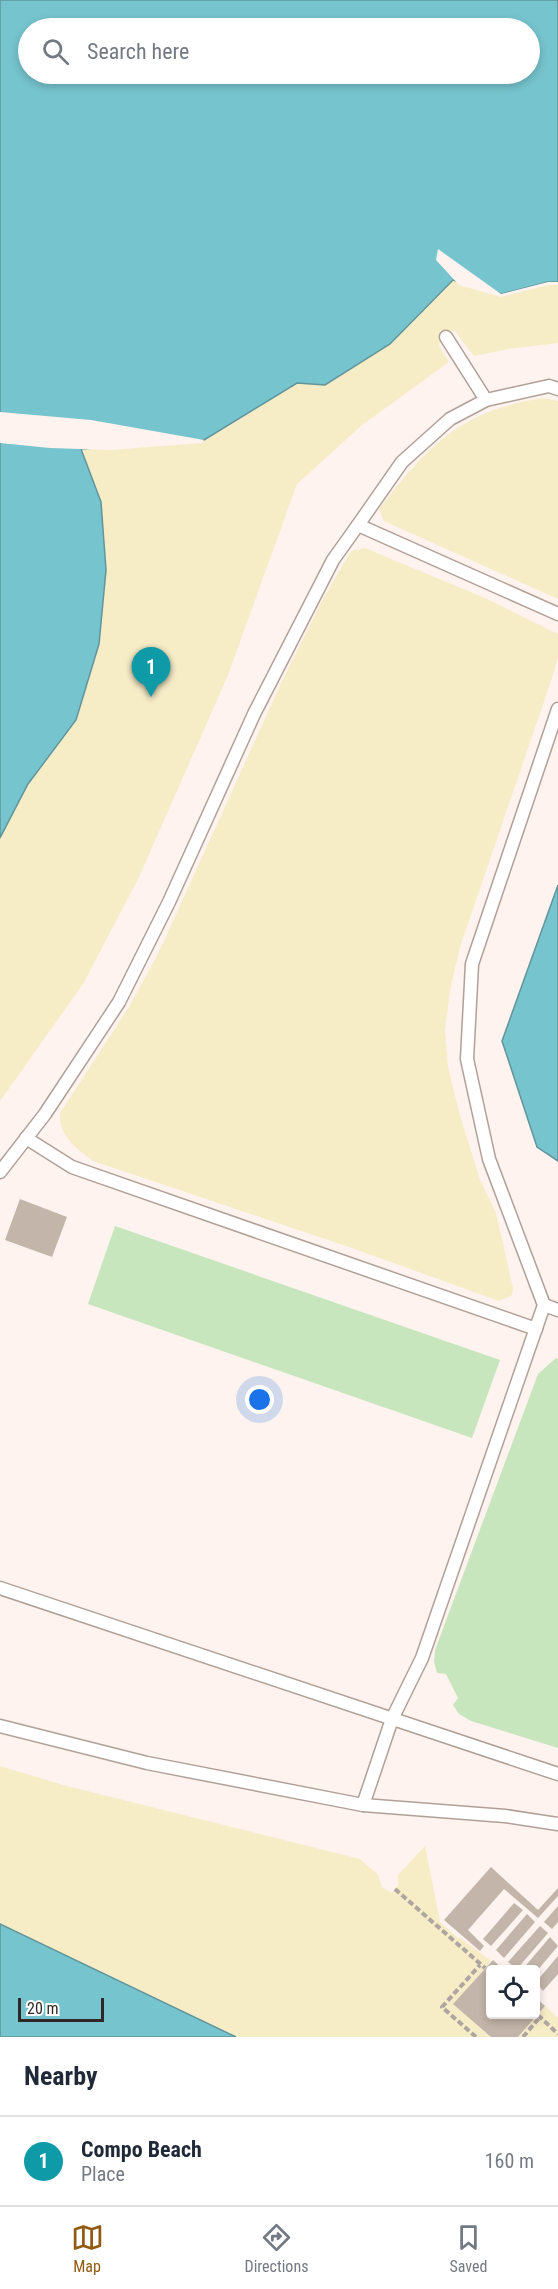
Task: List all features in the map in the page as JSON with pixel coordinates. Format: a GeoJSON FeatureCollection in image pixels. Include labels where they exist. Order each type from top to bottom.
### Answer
{"type":"FeatureCollection","features":[{"type":"Feature","properties":{"kind":"lane"},"geometry":{"type":"LineString","coordinates":[[446,337],[486,400]]}},
{"type":"Feature","properties":{"kind":"lane"},"geometry":{"type":"LineString","coordinates":[[0,1172],[45,1114],[119,1002],[169,902],[254,714],[333,560],[402,462],[450,419],[486,400],[549,386],[558,389]]}},
{"type":"Feature","properties":{"kind":"lane"},"geometry":{"type":"LineString","coordinates":[[358,525],[558,614]]}},
{"type":"Feature","properties":{"kind":"lane"},"geometry":{"type":"LineString","coordinates":[[363,1806],[392,1719],[422,1658],[544,1305],[489,1160],[467,1059],[472,964],[558,709]]}},
{"type":"Feature","properties":{"kind":"lane"},"geometry":{"type":"LineString","coordinates":[[26,1138],[72,1167],[536,1329]]}},
{"type":"Feature","properties":{"kind":"lane"},"geometry":{"type":"LineString","coordinates":[[544,1305],[558,1310]]}},
{"type":"Feature","properties":{"kind":"lane"},"geometry":{"type":"LineString","coordinates":[[0,1588],[558,1774]]}},
{"type":"Feature","properties":{"kind":"lane"},"geometry":{"type":"LineString","coordinates":[[0,1726],[147,1763],[363,1806],[505,1816],[558,1824]]}},
{"type":"Feature","properties":{"kind":"path"},"geometry":{"type":"LineString","coordinates":[[395,1889],[485,1968]]}},
{"type":"Feature","properties":{"kind":"path"},"geometry":{"type":"LineString","coordinates":[[476,2037],[442,2007],[480,1965]]}},
{"type":"Feature","properties":{"kind":"path"},"geometry":{"type":"LineString","coordinates":[[523,2037],[539,2016],[558,2034]]}},
{"type":"Feature","properties":{"kind":"green space"},"geometry":{"type":"Polygon","coordinates":[[[115,1226],[500,1360],[472,1438],[88,1304],[115,1226]]]}},
{"type":"Feature","properties":{"kind":"green space"},"geometry":{"type":"Polygon","coordinates":[[[556,1358],[558,1359],[558,1748],[471,1721],[459,1714],[453,1705],[458,1698],[446,1674],[437,1673],[434,1662],[435,1650],[538,1374],[556,1358]]]}},
{"type":"Feature","properties":{"kind":"sand"},"geometry":{"type":"Polygon","coordinates":[[[453,280],[558,282],[558,343],[474,356],[455,331],[441,331],[439,346],[449,362],[362,425],[297,484],[228,675],[139,877],[83,984],[0,1101],[0,838],[28,784],[76,720],[99,644],[106,570],[101,502],[81,449],[204,440],[297,383],[325,385],[390,344],[453,280]]]}},
{"type":"Feature","properties":{"kind":"sand"},"geometry":{"type":"Polygon","coordinates":[[[544,398],[558,401],[558,599],[384,521],[379,509],[414,467],[448,434],[490,412],[544,398]]]}},
{"type":"Feature","properties":{"kind":"sand"},"geometry":{"type":"Polygon","coordinates":[[[365,548],[487,599],[558,634],[558,658],[551,681],[460,947],[450,990],[445,1030],[448,1067],[459,1112],[480,1180],[496,1213],[513,1288],[512,1295],[499,1301],[349,1247],[93,1161],[69,1141],[60,1121],[60,1113],[129,1007],[159,952],[283,679],[323,599],[351,551],[365,548]]]}},
{"type":"Feature","properties":{"kind":"sand"},"geometry":{"type":"Polygon","coordinates":[[[0,1766],[63,1785],[360,1859],[378,1875],[382,1887],[391,1893],[398,1886],[398,1875],[425,1846],[440,1922],[491,1961],[454,2004],[491,2037],[236,2037],[0,1924],[0,1766]]]}},
{"type":"Feature","properties":{"kind":"sand"},"geometry":{"type":"Polygon","coordinates":[[[545,2006],[558,2018],[558,2037],[518,2037],[534,2019],[540,2019],[540,2012],[545,2006]]]}},
{"type":"Feature","properties":{"kind":"water"},"geometry":{"type":"Polygon","coordinates":[[[0,0],[558,0],[558,282],[548,282],[501,294],[453,280],[390,344],[325,385],[297,383],[204,440],[81,449],[101,502],[106,570],[99,644],[76,720],[28,784],[0,838],[0,0]]]}},
{"type":"Feature","properties":{"kind":"water"},"geometry":{"type":"Polygon","coordinates":[[[558,885],[558,1161],[537,1147],[502,1041],[558,885]]]}},
{"type":"Feature","properties":{"kind":"water"},"geometry":{"type":"Polygon","coordinates":[[[0,1924],[236,2037],[0,2037],[0,1924]]]}},
{"type":"Feature","properties":{"kind":"pier"},"geometry":{"type":"Polygon","coordinates":[[[438,249],[501,294],[548,282],[558,282],[558,285],[548,285],[501,297],[459,285],[436,260],[438,249]]]}},
{"type":"Feature","properties":{"kind":"pier"},"geometry":{"type":"Polygon","coordinates":[[[0,412],[91,420],[204,440],[202,443],[110,450],[50,448],[0,443],[0,412]]]}},
{"type":"Feature","properties":{"kind":"building"},"geometry":{"type":"Polygon","coordinates":[[[20,1199],[67,1217],[52,1257],[5,1240],[20,1199]]]}},
{"type":"Feature","properties":{"kind":"building"},"geometry":{"type":"Polygon","coordinates":[[[491,1867],[538,1910],[558,1888],[558,1896],[538,1918],[504,1889],[468,1930],[484,1946],[480,1951],[444,1920],[491,1867]]]}},
{"type":"Feature","properties":{"kind":"building"},"geometry":{"type":"Polygon","coordinates":[[[514,1903],[523,1910],[491,1946],[483,1939],[514,1903]]]}},
{"type":"Feature","properties":{"kind":"building"},"geometry":{"type":"Polygon","coordinates":[[[558,1906],[558,1922],[552,1929],[544,1922],[558,1906]]]}},
{"type":"Feature","properties":{"kind":"building"},"geometry":{"type":"Polygon","coordinates":[[[527,1914],[535,1922],[504,1958],[496,1950],[527,1914]]]}},
{"type":"Feature","properties":{"kind":"building"},"geometry":{"type":"Polygon","coordinates":[[[540,1926],[548,1933],[520,1965],[512,1965],[508,1962],[540,1926]]]}},
{"type":"Feature","properties":{"kind":"building"},"geometry":{"type":"Polygon","coordinates":[[[550,1937],[558,1946],[540,1967],[540,1965],[526,1965],[550,1937]]]}},
{"type":"Feature","properties":{"kind":"building"},"geometry":{"type":"Polygon","coordinates":[[[558,1956],[558,1974],[543,1991],[540,1987],[540,1977],[558,1956]]]}},
{"type":"Feature","properties":{"kind":"building"},"geometry":{"type":"Polygon","coordinates":[[[493,1960],[498,1965],[488,1965],[493,1960]]]}},
{"type":"Feature","properties":{"kind":"building"},"geometry":{"type":"Polygon","coordinates":[[[486,1968],[486,2019],[534,2019],[518,2037],[491,2037],[453,2004],[486,1968]]]}},
{"type":"Feature","properties":{"kind":"building"},"geometry":{"type":"Polygon","coordinates":[[[540,2002],[545,2006],[540,2012],[540,2002]]]}},
{"type":"Feature","properties":{"kind":"place","name":"Compo Beach"},"geometry":{"type":"Point","coordinates":[151,697]}}]}
